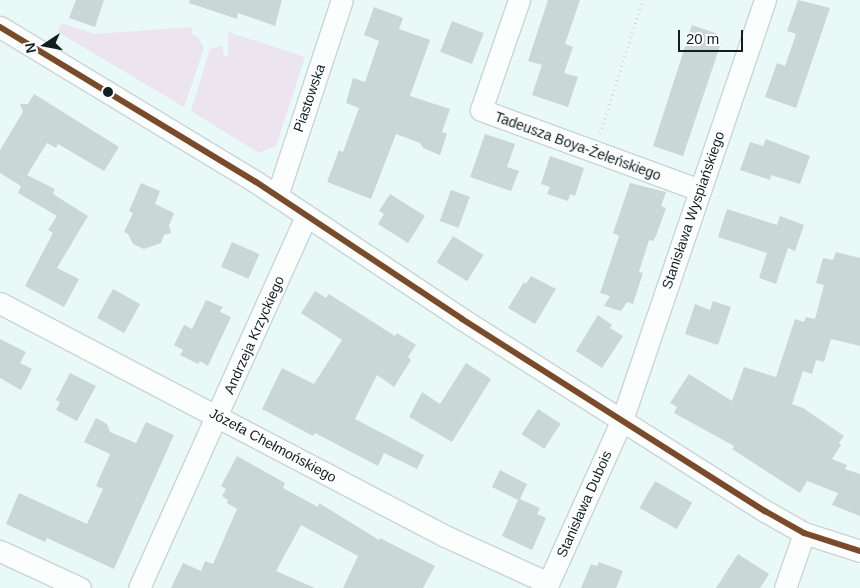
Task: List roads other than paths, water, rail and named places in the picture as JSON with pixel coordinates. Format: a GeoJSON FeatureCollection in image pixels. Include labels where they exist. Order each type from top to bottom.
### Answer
{"type":"FeatureCollection","features":[{"type":"Feature","properties":{"kind":"street","name":"Piastowska"},"geometry":{"type":"LineString","coordinates":[[276,196],[342,0]]}},
{"type":"Feature","properties":{"kind":"street","name":"Tadeusza Boya-Żeleńskiego"},"geometry":{"type":"LineString","coordinates":[[519,0],[481,110],[593,153],[700,190]]}},
{"type":"Feature","properties":{"kind":"street","name":"Stanisława Wyspiańskiego"},"geometry":{"type":"LineString","coordinates":[[622,420],[765,0]]}},
{"type":"Feature","properties":{"kind":"street"},"geometry":{"type":"LineString","coordinates":[[0,26],[276,196],[622,420],[804,533],[860,552]]}},
{"type":"Feature","properties":{"kind":"street","name":"Andrzeja Krzyckiego"},"geometry":{"type":"LineString","coordinates":[[139,588],[306,217]]}},
{"type":"Feature","properties":{"kind":"street","name":"Józefa Chełmońskiego"},"geometry":{"type":"LineString","coordinates":[[0,303],[445,536],[547,585]]}},
{"type":"Feature","properties":{"kind":"street","name":"Stanisława Dubois"},"geometry":{"type":"LineString","coordinates":[[547,585],[622,420]]}},
{"type":"Feature","properties":{"kind":"street"},"geometry":{"type":"LineString","coordinates":[[785,588],[804,533]]}},
{"type":"Feature","properties":{"kind":"street"},"geometry":{"type":"LineString","coordinates":[[0,551],[80,588]]}}]}
